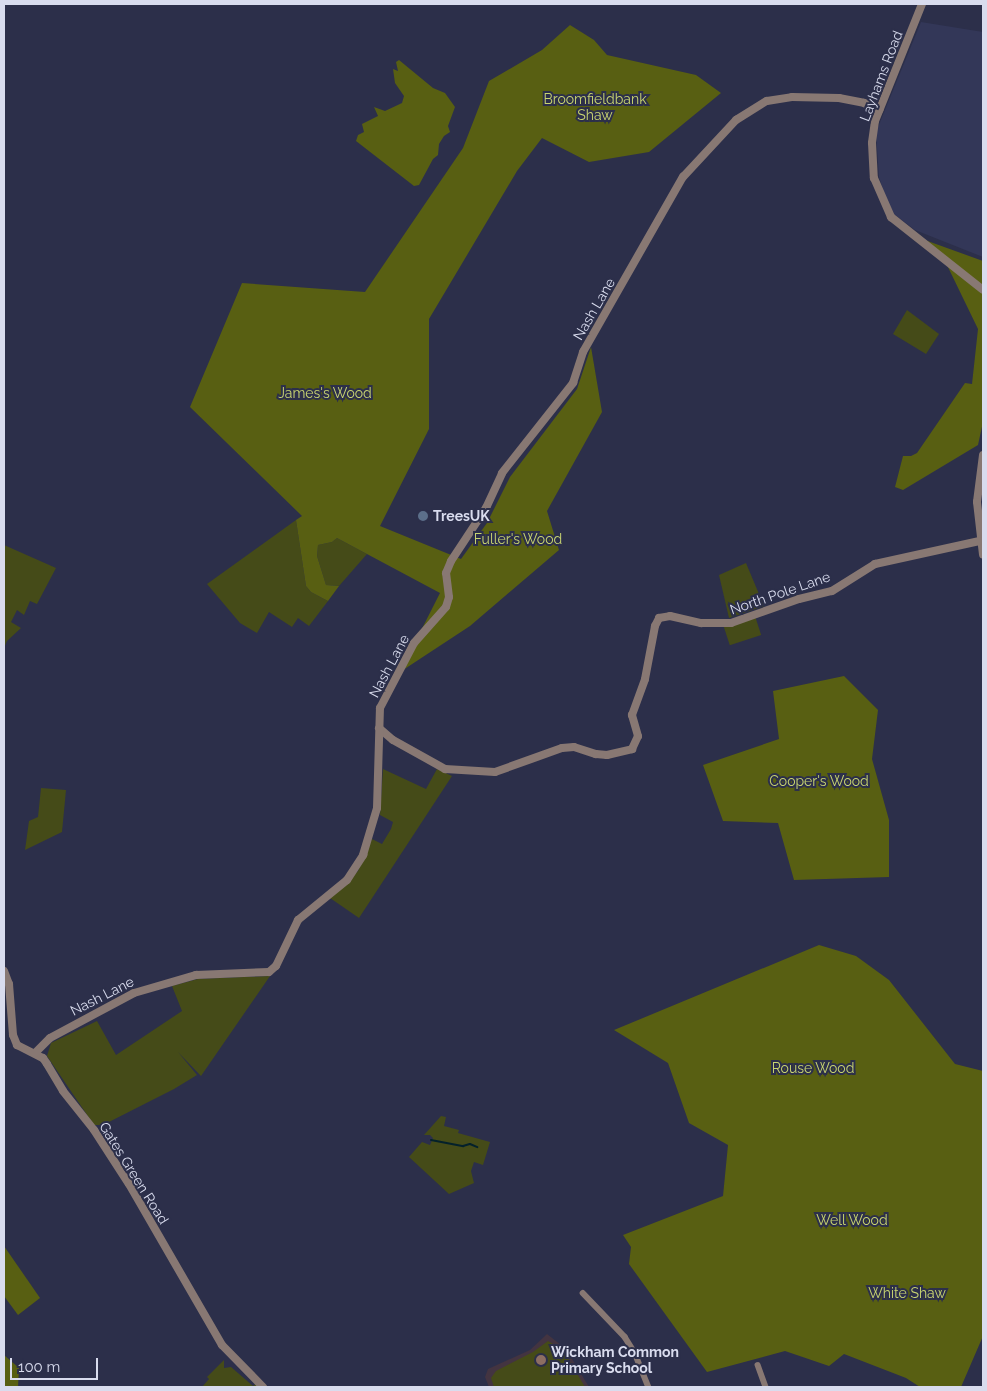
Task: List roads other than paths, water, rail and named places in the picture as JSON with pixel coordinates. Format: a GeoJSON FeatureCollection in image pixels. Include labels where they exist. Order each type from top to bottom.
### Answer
{"type":"FeatureCollection","features":[{"type":"Feature","properties":{"kind":"street","name":"Layhams Road"},"geometry":{"type":"LineString","coordinates":[[922,4],[894,78],[879,110],[873,132],[873,170],[887,213],[983,290]]}},
{"type":"Feature","properties":{"kind":"street","name":"Nash Lane"},"geometry":{"type":"LineString","coordinates":[[35,1054],[50,1038],[134,993],[196,975],[269,972],[276,966],[298,920],[347,880],[363,854],[377,808],[380,708],[414,643],[446,607],[448,597],[446,573],[451,561],[486,508],[502,473],[573,383],[583,352],[683,177],[736,120],[767,101],[792,97],[839,98],[864,103],[879,110]]}},
{"type":"Feature","properties":{"kind":"street"},"geometry":{"type":"LineString","coordinates":[[983,456],[977,502],[983,555]]}},
{"type":"Feature","properties":{"kind":"street","name":"North Pole Lane"},"geometry":{"type":"LineString","coordinates":[[380,728],[393,740],[445,769],[502,770],[562,748],[574,747],[596,754],[607,755],[632,749],[638,736],[632,715],[645,679],[655,626],[659,618],[670,616],[701,623],[731,623],[799,599],[832,591],[875,564],[980,541]]}},
{"type":"Feature","properties":{"kind":"street"},"geometry":{"type":"LineString","coordinates":[[379,749],[393,740]]}},
{"type":"Feature","properties":{"kind":"street","name":"Gates Green Road"},"geometry":{"type":"LineString","coordinates":[[4,971],[9,984],[15,1041],[22,1049],[42,1058],[47,1064],[63,1091],[94,1130],[129,1184],[222,1345],[263,1387]]}},
{"type":"Feature","properties":{"kind":"street"},"geometry":{"type":"LineString","coordinates":[[583,1293],[625,1336],[635,1353],[648,1387]]}},
{"type":"Feature","properties":{"kind":"street"},"geometry":{"type":"LineString","coordinates":[[758,1365],[766,1387]]}},
{"type":"Feature","properties":{"kind":"waterway"},"geometry":{"type":"LineString","coordinates":[[431,1140],[463,1146],[470,1144],[477,1147]]}},
{"type":"Feature","properties":{"kind":"place","name":"TreesUK"},"geometry":{"type":"Point","coordinates":[423,516]}},
{"type":"Feature","properties":{"kind":"place","name":"Wickham Common Primary School"},"geometry":{"type":"Point","coordinates":[541,1360]}},
{"type":"Feature","properties":{"kind":"park label","name":"Broomfieldbank Shaw"},"geometry":{"type":"Point","coordinates":[595,108]}},
{"type":"Feature","properties":{"kind":"park label","name":"James's Wood"},"geometry":{"type":"Point","coordinates":[325,393]}},
{"type":"Feature","properties":{"kind":"park label","name":"Fuller's Wood"},"geometry":{"type":"Point","coordinates":[518,539]}},
{"type":"Feature","properties":{"kind":"park label","name":"Cooper's Wood"},"geometry":{"type":"Point","coordinates":[819,781]}},
{"type":"Feature","properties":{"kind":"park label","name":"Rouse Wood"},"geometry":{"type":"Point","coordinates":[813,1068]}},
{"type":"Feature","properties":{"kind":"park label","name":"Well Wood"},"geometry":{"type":"Point","coordinates":[852,1220]}},
{"type":"Feature","properties":{"kind":"park label","name":"White Shaw"},"geometry":{"type":"Point","coordinates":[907,1293]}}]}
